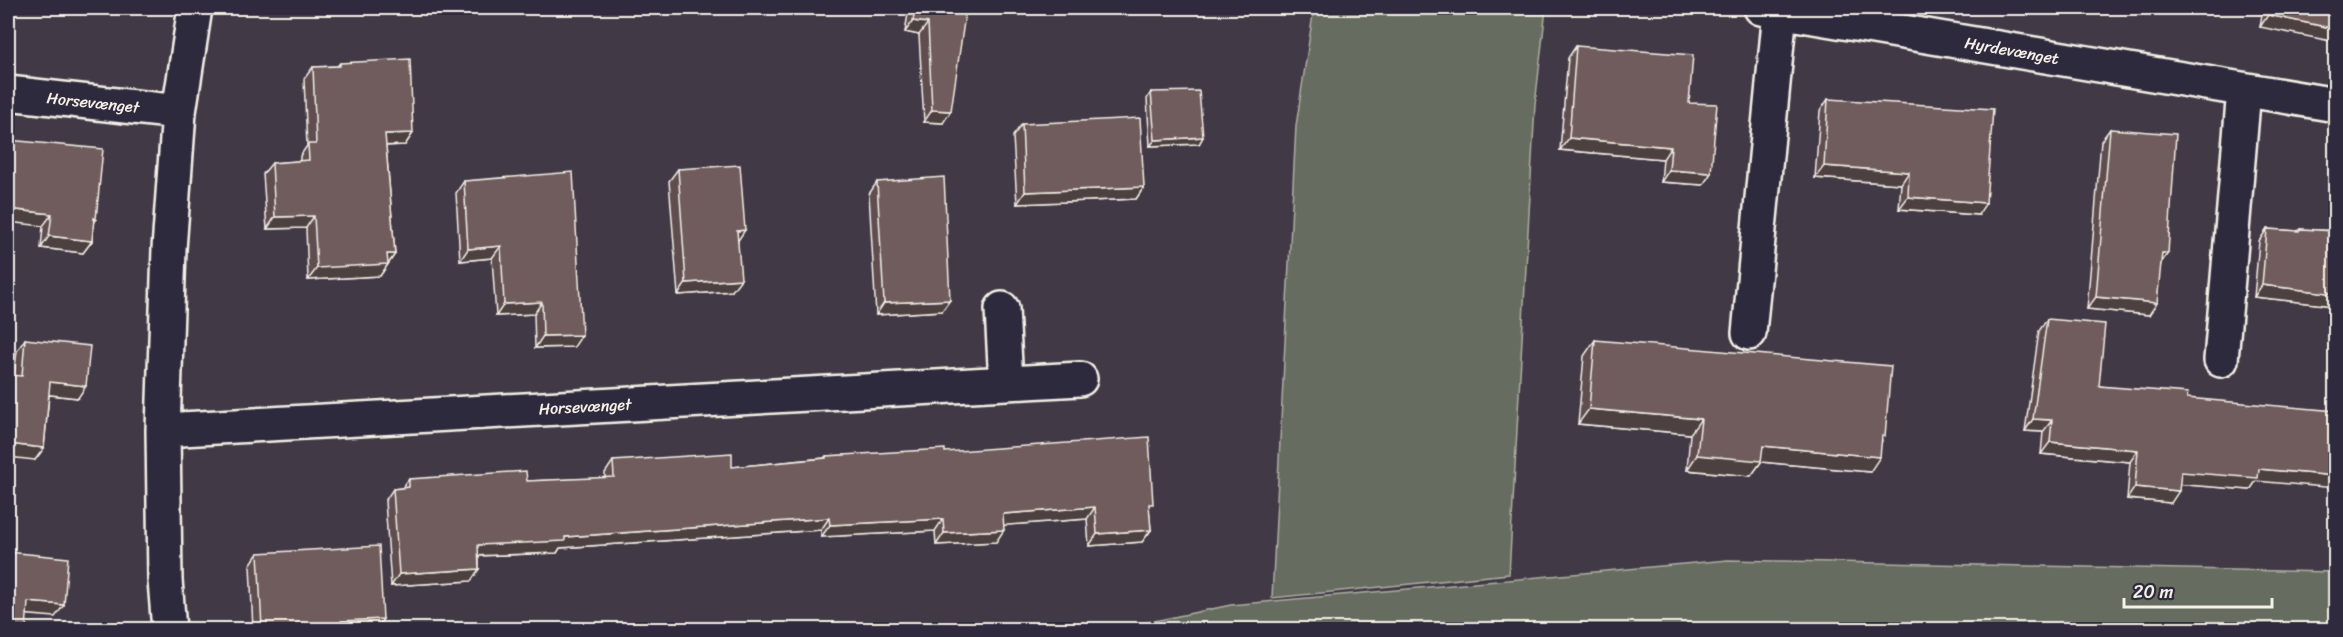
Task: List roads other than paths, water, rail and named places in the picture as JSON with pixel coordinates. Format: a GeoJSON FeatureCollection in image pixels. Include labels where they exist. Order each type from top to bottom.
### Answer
{"type":"FeatureCollection","features":[{"type":"Feature","properties":{"kind":"street"},"geometry":{"type":"LineString","coordinates":[[168,630],[163,430],[169,249],[179,112],[195,8]]}},
{"type":"Feature","properties":{"kind":"street","name":"Hyrdevænget"},"geometry":{"type":"LineString","coordinates":[[1749,333],[1771,9],[2336,105]]}},
{"type":"Feature","properties":{"kind":"street"},"geometry":{"type":"LineString","coordinates":[[2221,360],[2244,90]]}},
{"type":"Feature","properties":{"kind":"street","name":"Horsevænget"},"geometry":{"type":"LineString","coordinates":[[8,93],[179,112]]}},
{"type":"Feature","properties":{"kind":"street"},"geometry":{"type":"LineString","coordinates":[[1002,309],[1006,383]]}},
{"type":"Feature","properties":{"kind":"street","name":"Horsevænget"},"geometry":{"type":"LineString","coordinates":[[163,430],[1080,379]]}}]}
